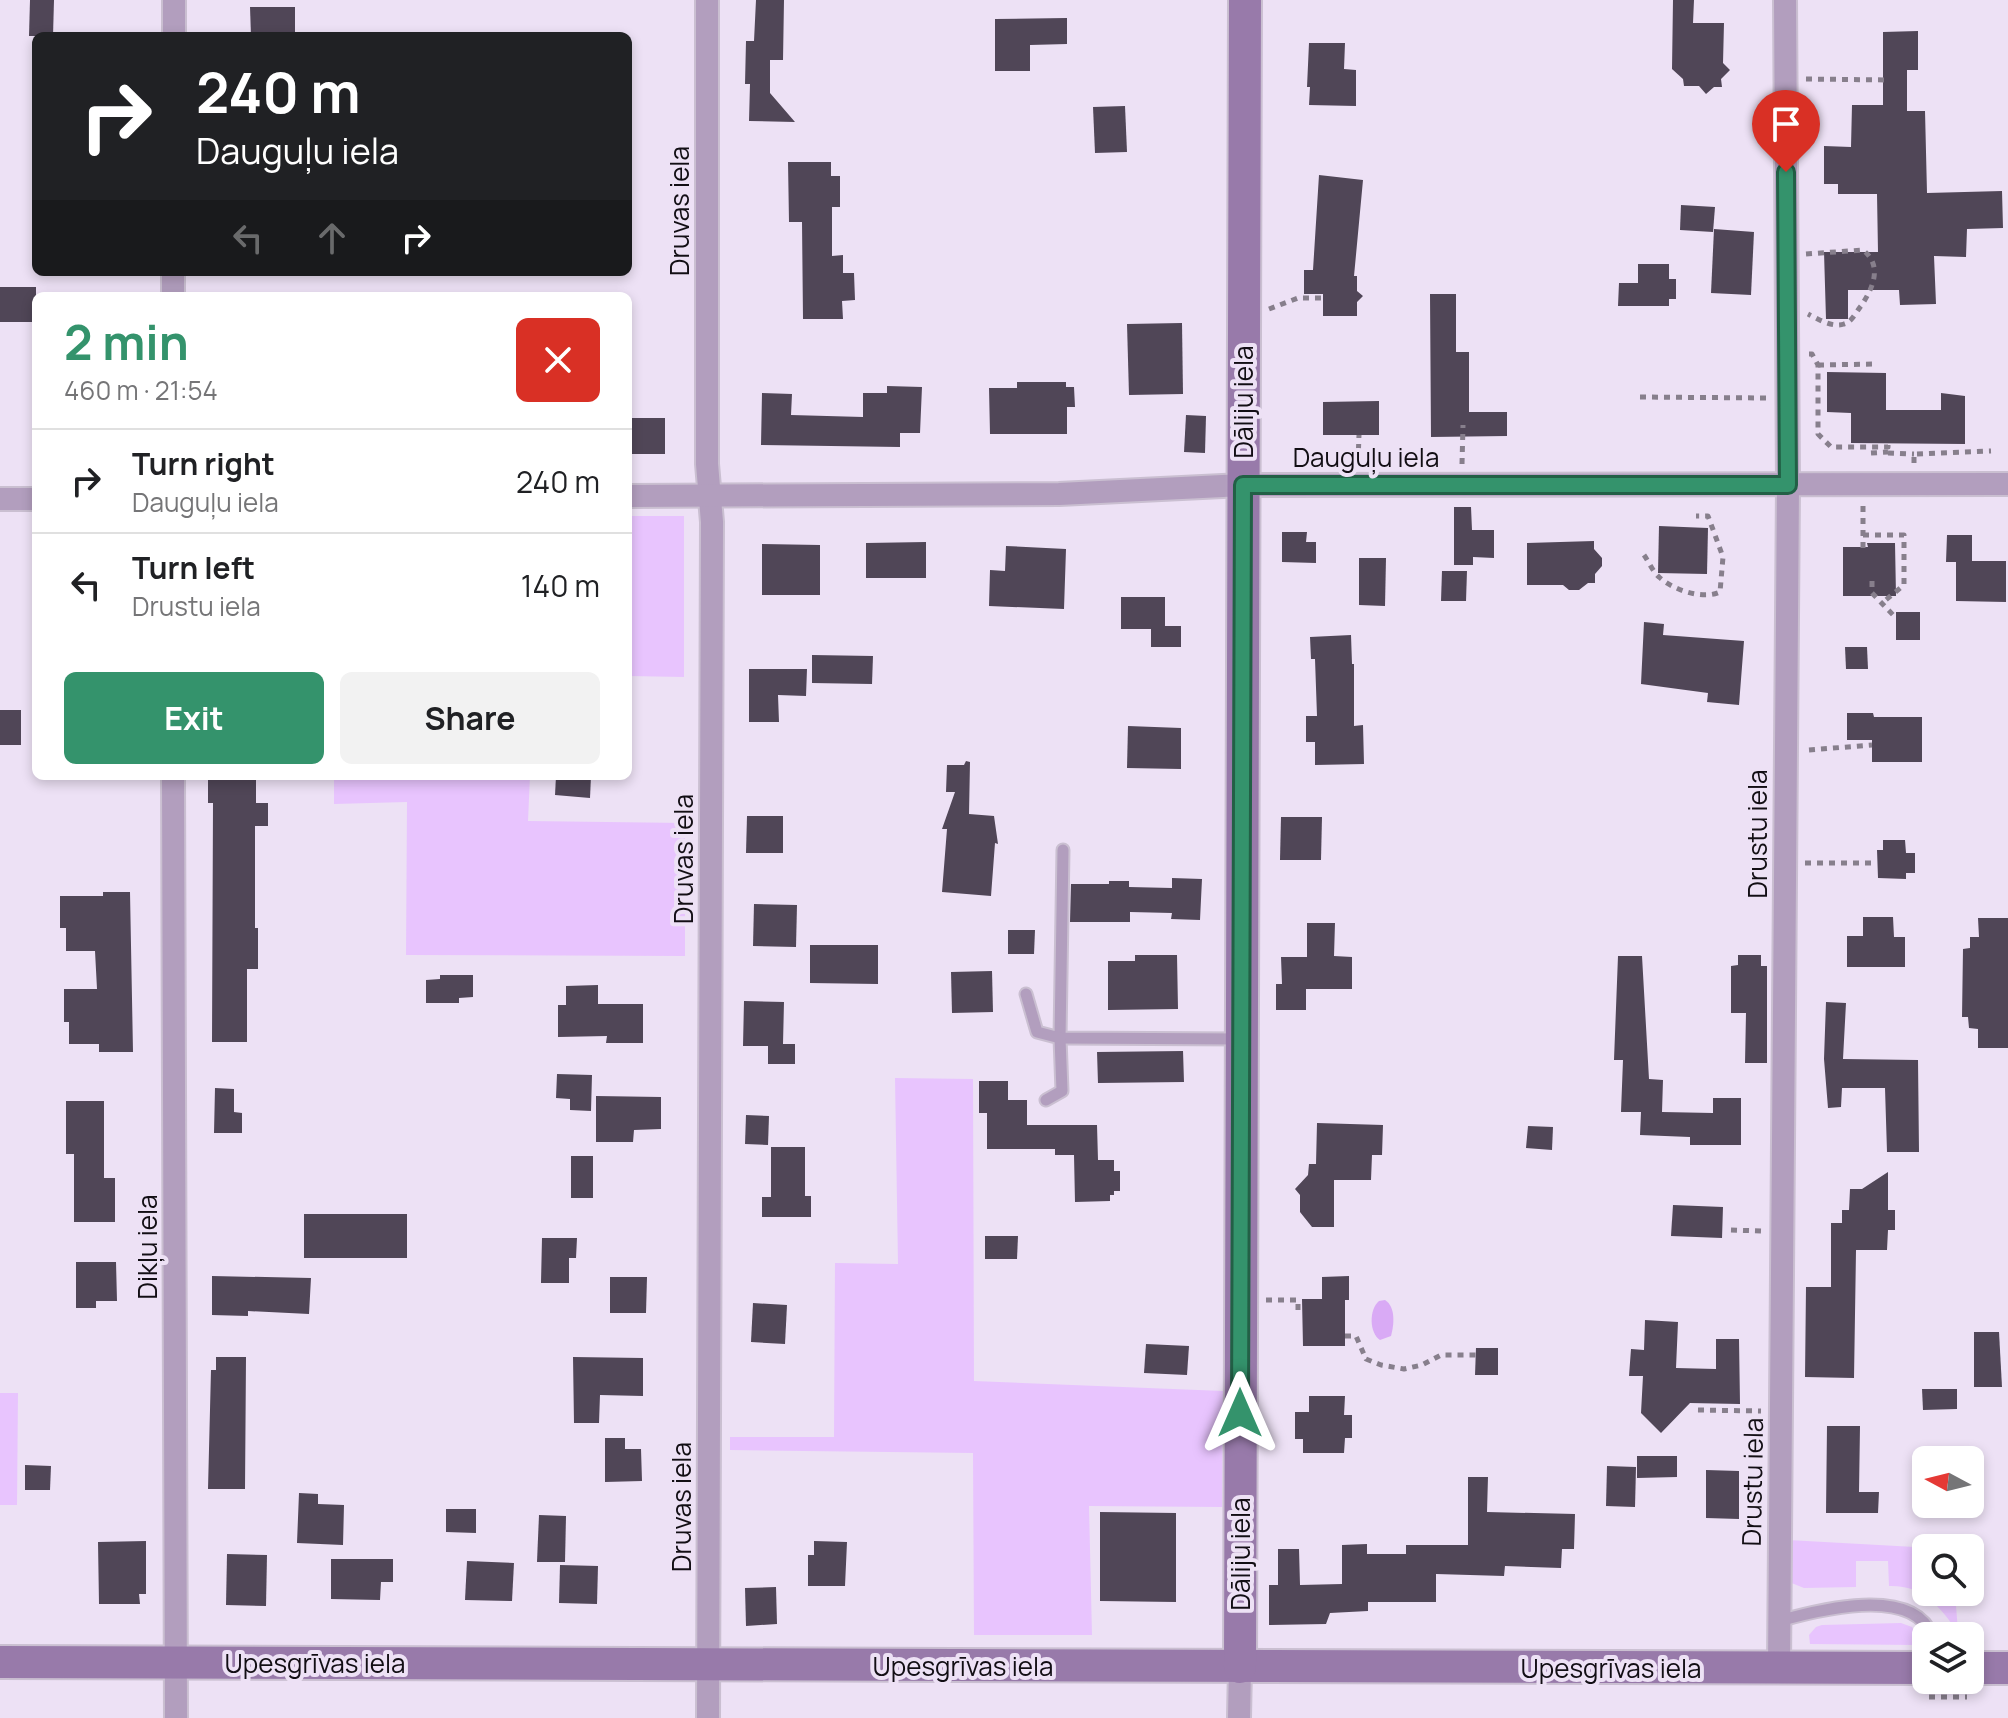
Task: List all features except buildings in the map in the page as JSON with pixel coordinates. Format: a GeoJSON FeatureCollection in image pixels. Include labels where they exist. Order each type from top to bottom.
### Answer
{"type":"FeatureCollection","features":[{"type":"Feature","properties":{"kind":"street"},"geometry":{"type":"LineString","coordinates":[[174,0],[174,32]]}},
{"type":"Feature","properties":{"kind":"street","name":"Druvas iela"},"geometry":{"type":"LineString","coordinates":[[707,0],[707,464],[712,570],[708,1718]]}},
{"type":"Feature","properties":{"kind":"street","name":"Dāliju iela"},"geometry":{"type":"LineString","coordinates":[[1240,1667],[1245,0]]}},
{"type":"Feature","properties":{"kind":"street","name":"Drustu iela"},"geometry":{"type":"LineString","coordinates":[[1779,1668],[1788,485],[1785,0]]}},
{"type":"Feature","properties":{"kind":"street","name":"Dauguļu iela"},"geometry":{"type":"LineString","coordinates":[[632,496],[1059,494],[1243,485],[2008,484]]}},
{"type":"Feature","properties":{"kind":"street"},"geometry":{"type":"LineString","coordinates":[[0,499],[32,499]]}},
{"type":"Feature","properties":{"kind":"street","name":"Dikļu iela"},"geometry":{"type":"LineString","coordinates":[[173,780],[176,1718]]}},
{"type":"Feature","properties":{"kind":"street","name":"Upesgrīvas iela"},"geometry":{"type":"LineString","coordinates":[[0,1662],[1912,1668]]}},
{"type":"Feature","properties":{"kind":"street"},"geometry":{"type":"LineString","coordinates":[[1239,1718],[1240,1667]]}},
{"type":"Feature","properties":{"kind":"street"},"geometry":{"type":"LineString","coordinates":[[1984,1668],[2008,1668]]}},
{"type":"Feature","properties":{"kind":"lane"},"geometry":{"type":"LineString","coordinates":[[1046,1100],[1062,1091],[1063,850]]}},
{"type":"Feature","properties":{"kind":"lane"},"geometry":{"type":"LineString","coordinates":[[1026,994],[1037,1032],[1060,1038],[1241,1039]]}},
{"type":"Feature","properties":{"kind":"lane"},"geometry":{"type":"LineString","coordinates":[[1779,1621],[1826,1607],[1894,1606],[1917,1615],[1922,1622]]}},
{"type":"Feature","properties":{"kind":"path"},"geometry":{"type":"LineString","coordinates":[[1785,79],[1890,80]]}},
{"type":"Feature","properties":{"kind":"path"},"geometry":{"type":"LineString","coordinates":[[1787,254],[1863,250],[1874,264],[1874,287],[1846,324],[1833,325],[1801,311],[1788,311]]}},
{"type":"Feature","properties":{"kind":"path"},"geometry":{"type":"LineString","coordinates":[[1244,312],[1263,311],[1298,298],[1326,298]]}},
{"type":"Feature","properties":{"kind":"path"},"geometry":{"type":"LineString","coordinates":[[1788,355],[1812,354],[1818,365],[1818,434],[1831,447],[1888,448],[1914,454],[1991,451]]}},
{"type":"Feature","properties":{"kind":"path"},"geometry":{"type":"LineString","coordinates":[[1818,365],[1877,364]]}},
{"type":"Feature","properties":{"kind":"path"},"geometry":{"type":"LineString","coordinates":[[1640,397],[1788,399]]}},
{"type":"Feature","properties":{"kind":"path"},"geometry":{"type":"LineString","coordinates":[[1463,425],[1463,485]]}},
{"type":"Feature","properties":{"kind":"path"},"geometry":{"type":"LineString","coordinates":[[1871,453],[1888,448]]}},
{"type":"Feature","properties":{"kind":"path"},"geometry":{"type":"LineString","coordinates":[[1914,454],[1914,484]]}},
{"type":"Feature","properties":{"kind":"path"},"geometry":{"type":"LineString","coordinates":[[1863,485],[1863,549]]}},
{"type":"Feature","properties":{"kind":"path"},"geometry":{"type":"LineString","coordinates":[[1644,555],[1659,578],[1696,596],[1711,596],[1720,592],[1723,557],[1708,516],[1696,516]]}},
{"type":"Feature","properties":{"kind":"path"},"geometry":{"type":"LineString","coordinates":[[1863,535],[1904,535],[1904,585],[1882,603]]}},
{"type":"Feature","properties":{"kind":"path"},"geometry":{"type":"LineString","coordinates":[[1872,581],[1872,593],[1896,618]]}},
{"type":"Feature","properties":{"kind":"path"},"geometry":{"type":"LineString","coordinates":[[1786,751],[1872,745]]}},
{"type":"Feature","properties":{"kind":"path"},"geometry":{"type":"LineString","coordinates":[[1785,863],[1874,865]]}},
{"type":"Feature","properties":{"kind":"path"},"geometry":{"type":"LineString","coordinates":[[1241,1300],[1298,1300],[1298,1315]]}},
{"type":"Feature","properties":{"kind":"path"},"geometry":{"type":"LineString","coordinates":[[1345,1336],[1356,1336],[1366,1359],[1404,1369],[1422,1365],[1441,1355],[1476,1355]]}},
{"type":"Feature","properties":{"kind":"path"},"geometry":{"type":"LineString","coordinates":[[1698,1410],[1781,1412]]}},
{"type":"Feature","properties":{"kind":"shaded area"},"geometry":{"type":"Polygon","coordinates":[[[632,516],[684,516],[684,677],[632,676],[632,516]]]}},
{"type":"Feature","properties":{"kind":"shaded area"},"geometry":{"type":"Polygon","coordinates":[[[334,780],[530,780],[528,821],[685,823],[685,956],[406,955],[407,802],[334,804],[334,780]]]}},
{"type":"Feature","properties":{"kind":"shaded area"},"geometry":{"type":"Polygon","coordinates":[[[895,1078],[973,1079],[974,1381],[1223,1391],[1222,1507],[1089,1506],[1092,1635],[974,1635],[973,1453],[730,1450],[730,1437],[834,1437],[835,1263],[898,1264],[895,1078]]]}},
{"type":"Feature","properties":{"kind":"shaded area"},"geometry":{"type":"Polygon","coordinates":[[[1385,1300],[1393,1312],[1393,1327],[1391,1336],[1380,1340],[1372,1327],[1372,1315],[1379,1301],[1385,1300]]]}},
{"type":"Feature","properties":{"kind":"shaded area"},"geometry":{"type":"Polygon","coordinates":[[[0,1393],[18,1393],[17,1505],[0,1505],[0,1393]]]}},
{"type":"Feature","properties":{"kind":"shaded area"},"geometry":{"type":"Polygon","coordinates":[[[1788,1540],[1912,1547],[1912,1589],[1889,1586],[1888,1561],[1856,1561],[1856,1587],[1804,1588],[1789,1582],[1788,1540]]]}},
{"type":"Feature","properties":{"kind":"shaded area"},"geometry":{"type":"Polygon","coordinates":[[[1937,1606],[1956,1606],[1957,1622],[1950,1622],[1937,1606]]]}},
{"type":"Feature","properties":{"kind":"shaded area"},"geometry":{"type":"Polygon","coordinates":[[[1901,1623],[1912,1627],[1912,1645],[1810,1644],[1809,1635],[1822,1625],[1901,1623]]]}},
{"type":"Feature","properties":{"kind":"route"},"geometry":{"type":"LineString","coordinates":[[1240,1413],[1243,485],[1788,485],[1786,172]]}}]}
